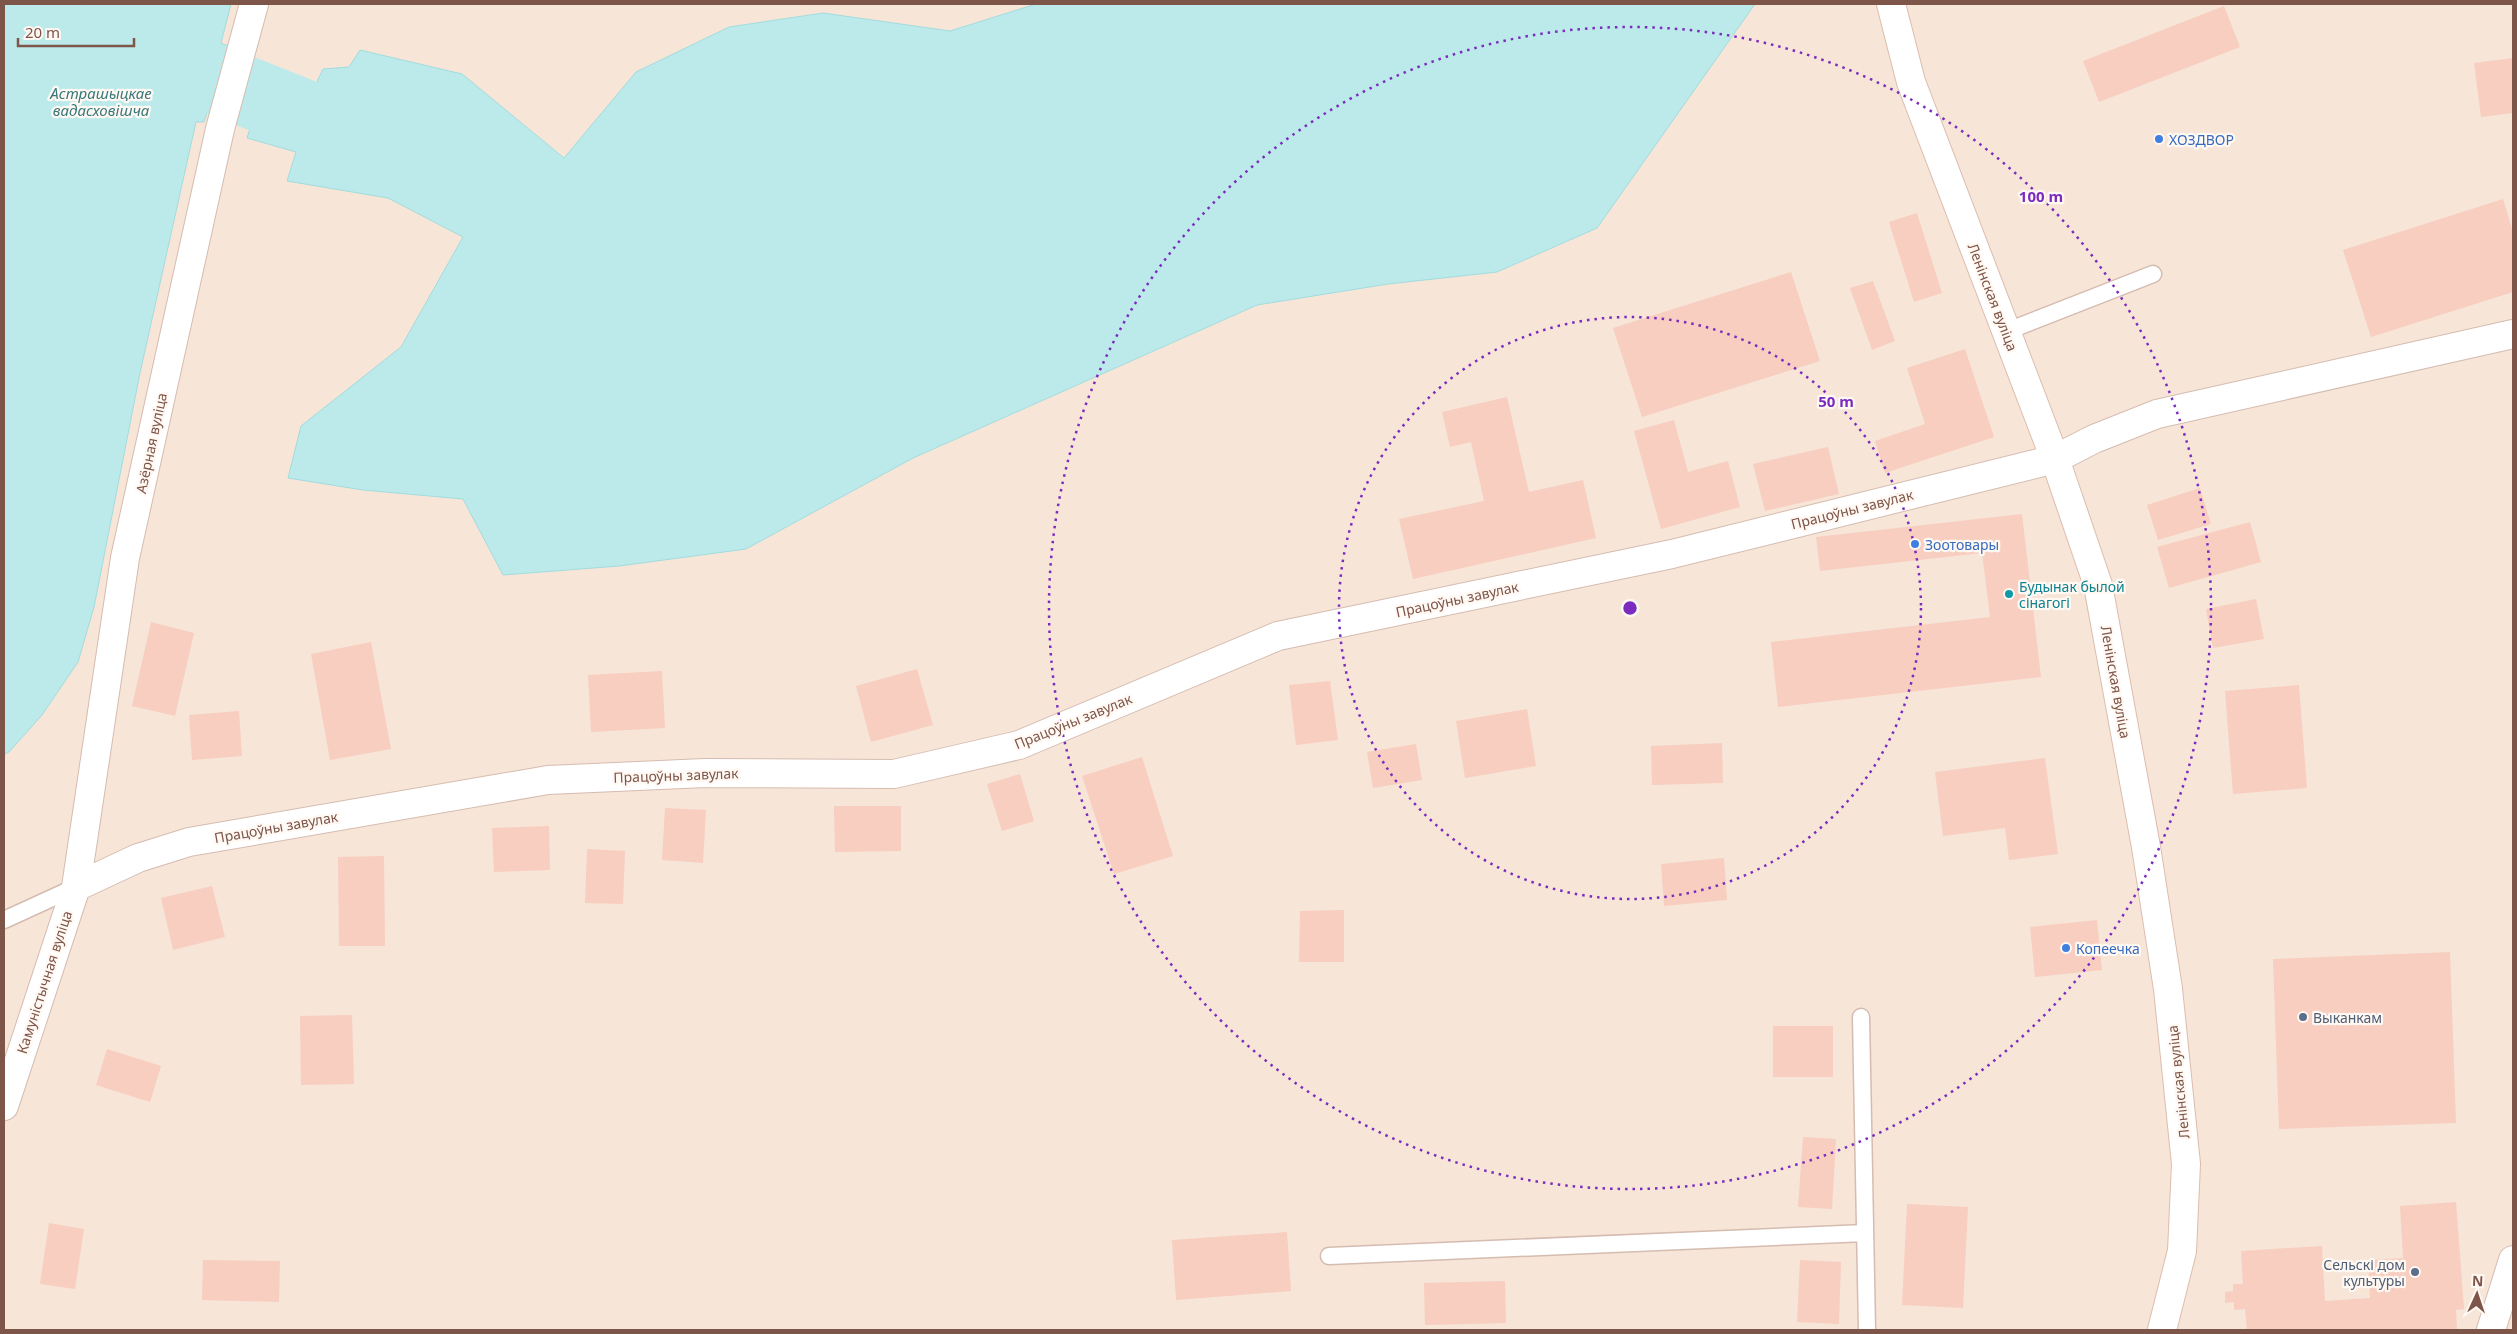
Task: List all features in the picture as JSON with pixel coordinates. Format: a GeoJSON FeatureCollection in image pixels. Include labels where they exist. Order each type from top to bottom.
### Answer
{"type":"FeatureCollection","features":[{"type":"Feature","properties":{"kind":"street","name":"Азёрная вуліца"},"geometry":{"type":"LineString","coordinates":[[76,887],[126,558],[220,129],[254,4]]}},
{"type":"Feature","properties":{"kind":"street","name":"Ленінская вуліца"},"geometry":{"type":"LineString","coordinates":[[1892,4],[1911,82],[2005,332],[2055,458],[2098,584],[2146,847],[2168,989],[2186,1164],[2182,1251],[2162,1330]]}},
{"type":"Feature","properties":{"kind":"street","name":"Працоўны завулак"},"geometry":{"type":"LineString","coordinates":[[76,887],[138,858],[189,842],[548,780],[705,773],[894,774],[1019,745],[1278,636],[1672,554],[2055,458],[2094,438],[2157,414],[2513,334]]}},
{"type":"Feature","properties":{"kind":"street","name":"Камуністычная вуліца"},"geometry":{"type":"LineString","coordinates":[[4,1106],[10,1063],[76,887]]}},
{"type":"Feature","properties":{"kind":"street"},"geometry":{"type":"LineString","coordinates":[[2491,1330],[2513,1260]]}},
{"type":"Feature","properties":{"kind":"lane"},"geometry":{"type":"LineString","coordinates":[[2005,332],[2153,274]]}},
{"type":"Feature","properties":{"kind":"lane"},"geometry":{"type":"LineString","coordinates":[[4,920],[76,887]]}},
{"type":"Feature","properties":{"kind":"lane"},"geometry":{"type":"LineString","coordinates":[[1861,1017],[1867,1330]]}},
{"type":"Feature","properties":{"kind":"lane"},"geometry":{"type":"LineString","coordinates":[[1330,1256],[1865,1233]]}},
{"type":"Feature","properties":{"kind":"shaded area"},"geometry":{"type":"Polygon","coordinates":[[[4,4],[2513,4],[2513,1330],[4,1330],[4,4]]]}},
{"type":"Feature","properties":{"kind":"water","name":"Астрашыцкае вадасховішча"},"geometry":{"type":"Polygon","coordinates":[[[4,4],[231,4],[221,43],[228,46],[204,122],[196,122],[140,373],[94,607],[78,662],[42,715],[9,752],[4,754],[4,4]]]}},
{"type":"Feature","properties":{"kind":"water"},"geometry":{"type":"Polygon","coordinates":[[[1036,4],[1755,4],[1597,228],[1497,272],[1388,284],[1257,305],[913,458],[746,549],[619,566],[503,575],[463,499],[363,490],[288,478],[301,426],[401,347],[463,237],[388,198],[287,181],[296,152],[247,138],[265,83],[315,86],[323,69],[349,67],[360,50],[462,74],[564,158],[636,72],[729,27],[823,13],[950,31],[1036,4]]]}},
{"type":"Feature","properties":{"kind":"building"},"geometry":{"type":"Polygon","coordinates":[[[2224,6],[2240,47],[2099,102],[2083,61],[2224,6]]]}},
{"type":"Feature","properties":{"kind":"building"},"geometry":{"type":"Polygon","coordinates":[[[2513,58],[2513,113],[2481,117],[2474,63],[2513,58]]]}},
{"type":"Feature","properties":{"kind":"building"},"geometry":{"type":"Polygon","coordinates":[[[2503,199],[2513,232],[2513,292],[2371,337],[2343,250],[2503,199]]]}},
{"type":"Feature","properties":{"kind":"building"},"geometry":{"type":"Polygon","coordinates":[[[1917,213],[1942,293],[1914,302],[1889,222],[1917,213]]]}},
{"type":"Feature","properties":{"kind":"building"},"geometry":{"type":"Polygon","coordinates":[[[1791,272],[1820,361],[1642,417],[1613,328],[1791,272]]]}},
{"type":"Feature","properties":{"kind":"building"},"geometry":{"type":"Polygon","coordinates":[[[1873,281],[1895,341],[1872,350],[1850,288],[1873,281]]]}},
{"type":"Feature","properties":{"kind":"building"},"geometry":{"type":"Polygon","coordinates":[[[1965,349],[1994,437],[1885,473],[1875,441],[1925,424],[1907,368],[1965,349]]]}},
{"type":"Feature","properties":{"kind":"building"},"geometry":{"type":"Polygon","coordinates":[[[1507,397],[1529,492],[1583,480],[1596,538],[1413,579],[1399,519],[1484,501],[1471,442],[1450,447],[1442,412],[1507,397]]]}},
{"type":"Feature","properties":{"kind":"building"},"geometry":{"type":"Polygon","coordinates":[[[1674,420],[1688,472],[1728,461],[1740,507],[1661,529],[1634,431],[1674,420]]]}},
{"type":"Feature","properties":{"kind":"building"},"geometry":{"type":"Polygon","coordinates":[[[1828,447],[1839,494],[1765,511],[1753,464],[1828,447]]]}},
{"type":"Feature","properties":{"kind":"building"},"geometry":{"type":"Polygon","coordinates":[[[2200,488],[2211,524],[2158,540],[2147,505],[2200,488]]]}},
{"type":"Feature","properties":{"kind":"building","name":"Будынак былой сінагогі"},"geometry":{"type":"Polygon","coordinates":[[[2022,514],[2041,677],[1778,707],[1771,642],[1990,617],[1982,553],[1820,571],[1816,537],[2022,514]]]}},
{"type":"Feature","properties":{"kind":"building"},"geometry":{"type":"Polygon","coordinates":[[[2250,522],[2261,562],[2169,588],[2157,547],[2250,522]]]}},
{"type":"Feature","properties":{"kind":"building"},"geometry":{"type":"Polygon","coordinates":[[[2256,599],[2264,639],[2213,648],[2206,609],[2256,599]]]}},
{"type":"Feature","properties":{"kind":"building"},"geometry":{"type":"Polygon","coordinates":[[[151,622],[194,633],[175,716],[132,706],[151,622]]]}},
{"type":"Feature","properties":{"kind":"building"},"geometry":{"type":"Polygon","coordinates":[[[371,642],[391,749],[330,760],[311,654],[371,642]]]}},
{"type":"Feature","properties":{"kind":"building"},"geometry":{"type":"Polygon","coordinates":[[[917,669],[933,725],[871,742],[856,686],[917,669]]]}},
{"type":"Feature","properties":{"kind":"building"},"geometry":{"type":"Polygon","coordinates":[[[662,671],[665,728],[591,732],[588,675],[662,671]]]}},
{"type":"Feature","properties":{"kind":"building"},"geometry":{"type":"Polygon","coordinates":[[[1330,681],[1338,740],[1296,745],[1289,685],[1330,681]]]}},
{"type":"Feature","properties":{"kind":"building"},"geometry":{"type":"Polygon","coordinates":[[[2299,685],[2307,788],[2233,794],[2225,691],[2299,685]]]}},
{"type":"Feature","properties":{"kind":"building"},"geometry":{"type":"Polygon","coordinates":[[[1527,709],[1536,766],[1465,778],[1456,721],[1527,709]]]}},
{"type":"Feature","properties":{"kind":"building"},"geometry":{"type":"Polygon","coordinates":[[[239,711],[242,756],[192,760],[189,715],[239,711]]]}},
{"type":"Feature","properties":{"kind":"building"},"geometry":{"type":"Polygon","coordinates":[[[1722,743],[1723,783],[1652,785],[1651,746],[1722,743]]]}},
{"type":"Feature","properties":{"kind":"building"},"geometry":{"type":"Polygon","coordinates":[[[1416,744],[1422,780],[1373,788],[1367,752],[1416,744]]]}},
{"type":"Feature","properties":{"kind":"building"},"geometry":{"type":"Polygon","coordinates":[[[1142,757],[1173,856],[1114,874],[1082,776],[1142,757]]]}},
{"type":"Feature","properties":{"kind":"building"},"geometry":{"type":"Polygon","coordinates":[[[2045,758],[2058,854],[2009,860],[2005,828],[1943,836],[1935,772],[2045,758]]]}},
{"type":"Feature","properties":{"kind":"building"},"geometry":{"type":"Polygon","coordinates":[[[1020,774],[1034,821],[1002,831],[987,784],[1020,774]]]}},
{"type":"Feature","properties":{"kind":"building"},"geometry":{"type":"Polygon","coordinates":[[[834,806],[901,806],[901,851],[835,852],[834,806]]]}},
{"type":"Feature","properties":{"kind":"building"},"geometry":{"type":"Polygon","coordinates":[[[665,808],[706,810],[703,863],[662,860],[665,808]]]}},
{"type":"Feature","properties":{"kind":"building"},"geometry":{"type":"Polygon","coordinates":[[[549,826],[550,870],[494,872],[492,828],[549,826]]]}},
{"type":"Feature","properties":{"kind":"building"},"geometry":{"type":"Polygon","coordinates":[[[587,849],[625,851],[623,904],[585,903],[587,849]]]}},
{"type":"Feature","properties":{"kind":"building"},"geometry":{"type":"Polygon","coordinates":[[[384,856],[385,946],[339,946],[338,857],[384,856]]]}},
{"type":"Feature","properties":{"kind":"building"},"geometry":{"type":"Polygon","coordinates":[[[1724,858],[1727,900],[1664,906],[1661,864],[1724,858]]]}},
{"type":"Feature","properties":{"kind":"building"},"geometry":{"type":"Polygon","coordinates":[[[212,886],[225,937],[173,950],[161,898],[212,886]]]}},
{"type":"Feature","properties":{"kind":"building"},"geometry":{"type":"Polygon","coordinates":[[[1344,910],[1344,962],[1299,962],[1300,911],[1344,910]]]}},
{"type":"Feature","properties":{"kind":"building","name":"Копеечка"},"geometry":{"type":"Polygon","coordinates":[[[2097,920],[2102,970],[2035,977],[2030,927],[2097,920]]]}},
{"type":"Feature","properties":{"kind":"building"},"geometry":{"type":"Polygon","coordinates":[[[2450,952],[2456,1123],[2279,1129],[2273,959],[2450,952]]]}},
{"type":"Feature","properties":{"kind":"building"},"geometry":{"type":"Polygon","coordinates":[[[352,1015],[354,1084],[301,1085],[300,1016],[352,1015]]]}},
{"type":"Feature","properties":{"kind":"building"},"geometry":{"type":"Polygon","coordinates":[[[1773,1026],[1833,1026],[1833,1077],[1773,1077],[1773,1026]]]}},
{"type":"Feature","properties":{"kind":"building"},"geometry":{"type":"Polygon","coordinates":[[[107,1049],[161,1066],[150,1102],[96,1085],[107,1049]]]}},
{"type":"Feature","properties":{"kind":"building"},"geometry":{"type":"Polygon","coordinates":[[[1803,1137],[1836,1139],[1832,1209],[1798,1207],[1803,1137]]]}},
{"type":"Feature","properties":{"kind":"building","name":"Сельскі дом культуры"},"geometry":{"type":"Polygon","coordinates":[[[2456,1202],[2464,1309],[2456,1310],[2457,1330],[2247,1330],[2245,1309],[2234,1310],[2234,1302],[2225,1303],[2225,1292],[2233,1291],[2233,1284],[2243,1284],[2241,1251],[2322,1246],[2325,1301],[2370,1298],[2368,1260],[2403,1258],[2400,1206],[2456,1202]]]}},
{"type":"Feature","properties":{"kind":"building"},"geometry":{"type":"Polygon","coordinates":[[[1907,1204],[1968,1207],[1963,1308],[1902,1305],[1907,1204]]]}},
{"type":"Feature","properties":{"kind":"building"},"geometry":{"type":"Polygon","coordinates":[[[49,1223],[84,1229],[75,1289],[40,1284],[49,1223]]]}},
{"type":"Feature","properties":{"kind":"building"},"geometry":{"type":"Polygon","coordinates":[[[1287,1232],[1291,1291],[1176,1300],[1172,1240],[1287,1232]]]}},
{"type":"Feature","properties":{"kind":"building"},"geometry":{"type":"Polygon","coordinates":[[[203,1260],[280,1261],[279,1302],[202,1300],[203,1260]]]}},
{"type":"Feature","properties":{"kind":"building"},"geometry":{"type":"Polygon","coordinates":[[[1800,1260],[1841,1262],[1839,1324],[1797,1322],[1800,1260]]]}},
{"type":"Feature","properties":{"kind":"building"},"geometry":{"type":"Polygon","coordinates":[[[1505,1281],[1506,1323],[1425,1325],[1424,1283],[1505,1281]]]}},
{"type":"Feature","properties":{"kind":"waterway"},"geometry":{"type":"LineString","coordinates":[[6,4],[56,36],[217,80],[351,133]]}},
{"type":"Feature","properties":{"kind":"place","name":"ХОЗДВОР"},"geometry":{"type":"Point","coordinates":[2159,139]}},
{"type":"Feature","properties":{"kind":"place","name":"Зоотовары"},"geometry":{"type":"Point","coordinates":[1915,544]}},
{"type":"Feature","properties":{"kind":"place","name":"Будынак былой сінагогі"},"geometry":{"type":"Point","coordinates":[2009,594]}},
{"type":"Feature","properties":{"kind":"place","name":"Копеечка"},"geometry":{"type":"Point","coordinates":[2066,948]}},
{"type":"Feature","properties":{"kind":"place","name":"Выканкам"},"geometry":{"type":"Point","coordinates":[2303,1017]}},
{"type":"Feature","properties":{"kind":"place","name":"Сельскі дом культуры"},"geometry":{"type":"Point","coordinates":[2415,1272]}}]}
